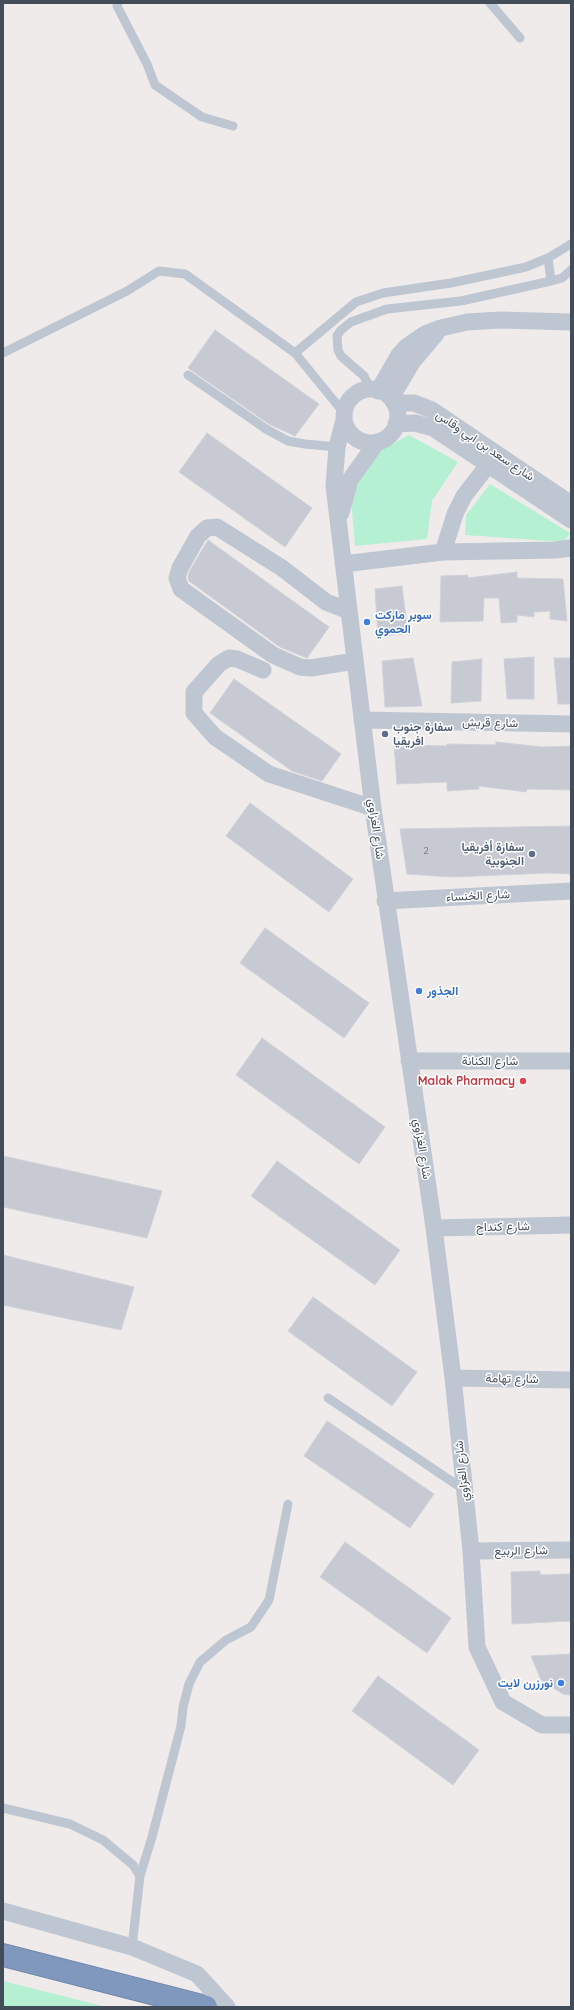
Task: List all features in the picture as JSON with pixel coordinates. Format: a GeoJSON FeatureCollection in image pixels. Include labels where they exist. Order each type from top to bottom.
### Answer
{"type":"FeatureCollection","features":[{"type":"Feature","properties":{"kind":"highway"},"geometry":{"type":"LineString","coordinates":[[3,1955],[206,2007]]}},
{"type":"Feature","properties":{"kind":"street"},"geometry":{"type":"LineString","coordinates":[[383,395],[399,355],[406,347],[425,334],[441,328],[484,320],[571,322]]}},
{"type":"Feature","properties":{"kind":"street"},"geometry":{"type":"LineString","coordinates":[[356,394],[383,395],[398,417],[390,436],[377,442],[370,443],[356,438],[346,427],[344,416],[346,405],[356,394]]}},
{"type":"Feature","properties":{"kind":"street","name":"شارع سعد بن ابي وقاس"},"geometry":{"type":"LineString","coordinates":[[383,395],[414,403],[432,410],[571,504]]}},
{"type":"Feature","properties":{"kind":"street","name":"شارع الغزاوي"},"geometry":{"type":"LineString","coordinates":[[344,416],[337,447],[334,486],[385,900],[434,1228],[453,1378],[471,1551],[477,1647],[503,1702],[542,1725],[571,1725]]}},
{"type":"Feature","properties":{"kind":"street","name":"شارع سعد بن ابي وقاس"},"geometry":{"type":"LineString","coordinates":[[396,424],[415,423],[433,428],[571,520]]}},
{"type":"Feature","properties":{"kind":"street","name":"شارع الغزاوي"},"geometry":{"type":"LineString","coordinates":[[339,518],[350,480],[377,442]]}},
{"type":"Feature","properties":{"kind":"street"},"geometry":{"type":"LineString","coordinates":[[443,552],[448,532],[458,508],[475,480],[488,465]]}},
{"type":"Feature","properties":{"kind":"street"},"geometry":{"type":"LineString","coordinates":[[349,611],[326,602],[282,568],[217,527],[207,528],[198,536],[180,568],[177,578],[181,589],[273,655],[300,667],[311,668],[355,661]]}},
{"type":"Feature","properties":{"kind":"street"},"geometry":{"type":"LineString","coordinates":[[343,564],[443,552],[555,550],[571,548]]}},
{"type":"Feature","properties":{"kind":"street"},"geometry":{"type":"LineString","coordinates":[[263,670],[237,659],[229,658],[219,664],[194,692],[194,713],[215,737],[269,774],[373,808]]}},
{"type":"Feature","properties":{"kind":"street","name":"شارع قريش"},"geometry":{"type":"LineString","coordinates":[[362,720],[571,724]]}},
{"type":"Feature","properties":{"kind":"street","name":"شارع الخنساء"},"geometry":{"type":"LineString","coordinates":[[385,900],[571,892]]}},
{"type":"Feature","properties":{"kind":"street","name":"شارع الكنانة"},"geometry":{"type":"LineString","coordinates":[[409,1061],[571,1061]]}},
{"type":"Feature","properties":{"kind":"street","name":"شارع كنداح"},"geometry":{"type":"LineString","coordinates":[[434,1228],[571,1225]]}},
{"type":"Feature","properties":{"kind":"street","name":"شارع تهامة"},"geometry":{"type":"LineString","coordinates":[[453,1378],[571,1380]]}},
{"type":"Feature","properties":{"kind":"street","name":"شارع الربيع"},"geometry":{"type":"LineString","coordinates":[[471,1551],[571,1550]]}},
{"type":"Feature","properties":{"kind":"street"},"geometry":{"type":"LineString","coordinates":[[3,1910],[132,1948],[197,1974],[227,2007]]}},
{"type":"Feature","properties":{"kind":"lane"},"geometry":{"type":"LineString","coordinates":[[118,3],[117,6],[148,64],[155,85],[202,117],[233,126]]}},
{"type":"Feature","properties":{"kind":"lane"},"geometry":{"type":"LineString","coordinates":[[490,3],[520,38]]}},
{"type":"Feature","properties":{"kind":"lane"},"geometry":{"type":"LineString","coordinates":[[295,353],[356,302],[383,293],[451,283],[526,267],[548,258],[571,244]]}},
{"type":"Feature","properties":{"kind":"lane"},"geometry":{"type":"LineString","coordinates":[[548,258],[551,281]]}},
{"type":"Feature","properties":{"kind":"lane"},"geometry":{"type":"LineString","coordinates":[[383,395],[341,356],[338,350],[338,336],[341,330],[351,322],[387,309],[461,301],[551,281],[566,277],[571,270]]}},
{"type":"Feature","properties":{"kind":"lane"},"geometry":{"type":"LineString","coordinates":[[3,353],[127,291],[159,271],[185,274],[295,353],[344,416]]}},
{"type":"Feature","properties":{"kind":"lane"},"geometry":{"type":"LineString","coordinates":[[188,375],[266,429],[288,441],[337,447]]}},
{"type":"Feature","properties":{"kind":"lane"},"geometry":{"type":"LineString","coordinates":[[328,1398],[464,1489]]}},
{"type":"Feature","properties":{"kind":"lane"},"geometry":{"type":"LineString","coordinates":[[132,1948],[140,1876],[152,1837],[181,1726],[183,1707],[189,1684],[200,1662],[226,1640],[251,1627],[269,1600],[288,1504]]}},
{"type":"Feature","properties":{"kind":"lane"},"geometry":{"type":"LineString","coordinates":[[3,1808],[70,1824],[103,1840],[133,1865],[140,1876]]}},
{"type":"Feature","properties":{"kind":"green space"},"geometry":{"type":"Polygon","coordinates":[[[409,435],[458,462],[432,501],[427,539],[355,546],[351,499],[373,454],[409,435]]]}},
{"type":"Feature","properties":{"kind":"green space"},"geometry":{"type":"Polygon","coordinates":[[[490,484],[570,533],[564,542],[465,535],[466,515],[490,484]]]}},
{"type":"Feature","properties":{"kind":"green space"},"geometry":{"type":"Polygon","coordinates":[[[3,1981],[106,2007],[3,2007],[3,1981]]]}},
{"type":"Feature","properties":{"kind":"building"},"geometry":{"type":"Polygon","coordinates":[[[215,330],[319,404],[295,436],[269,424],[188,368],[215,330]]]}},
{"type":"Feature","properties":{"kind":"building"},"geometry":{"type":"Polygon","coordinates":[[[207,433],[312,508],[285,547],[179,472],[207,433]]]}},
{"type":"Feature","properties":{"kind":"building"},"geometry":{"type":"Polygon","coordinates":[[[208,540],[329,627],[307,658],[280,647],[189,581],[189,572],[208,540]]]}},
{"type":"Feature","properties":{"kind":"building"},"geometry":{"type":"Polygon","coordinates":[[[517,572],[517,578],[563,579],[567,621],[550,619],[550,611],[534,612],[534,617],[517,615],[517,622],[501,623],[499,598],[484,598],[483,621],[440,622],[441,576],[468,575],[468,578],[517,572]]]}},
{"type":"Feature","properties":{"kind":"building"},"geometry":{"type":"Polygon","coordinates":[[[402,586],[408,634],[378,636],[375,589],[402,586]]]}},
{"type":"Feature","properties":{"kind":"building"},"geometry":{"type":"Polygon","coordinates":[[[534,657],[534,699],[507,699],[504,659],[534,657]]]}},
{"type":"Feature","properties":{"kind":"building"},"geometry":{"type":"Polygon","coordinates":[[[413,658],[422,706],[385,707],[382,661],[413,658]]]}},
{"type":"Feature","properties":{"kind":"building"},"geometry":{"type":"Polygon","coordinates":[[[554,658],[571,658],[571,704],[558,704],[554,658]]]}},
{"type":"Feature","properties":{"kind":"building"},"geometry":{"type":"Polygon","coordinates":[[[482,659],[481,701],[451,703],[452,662],[482,659]]]}},
{"type":"Feature","properties":{"kind":"building"},"geometry":{"type":"Polygon","coordinates":[[[234,679],[341,754],[322,781],[292,771],[210,713],[234,679]]]}},
{"type":"Feature","properties":{"kind":"building"},"geometry":{"type":"Polygon","coordinates":[[[496,742],[542,747],[571,746],[571,790],[527,789],[526,792],[479,786],[479,789],[447,791],[447,782],[397,784],[394,745],[496,745],[496,742]]]}},
{"type":"Feature","properties":{"kind":"building"},"geometry":{"type":"Polygon","coordinates":[[[250,803],[353,879],[329,912],[226,836],[250,803]]]}},
{"type":"Feature","properties":{"kind":"building"},"geometry":{"type":"Polygon","coordinates":[[[571,826],[571,874],[549,873],[452,877],[407,874],[400,829],[571,826]]]}},
{"type":"Feature","properties":{"kind":"building"},"geometry":{"type":"Polygon","coordinates":[[[265,928],[369,1003],[344,1038],[240,963],[265,928]]]}},
{"type":"Feature","properties":{"kind":"building"},"geometry":{"type":"Polygon","coordinates":[[[262,1038],[385,1127],[359,1164],[236,1075],[262,1038]]]}},
{"type":"Feature","properties":{"kind":"building"},"geometry":{"type":"Polygon","coordinates":[[[3,1156],[162,1191],[147,1238],[3,1207],[3,1156]]]}},
{"type":"Feature","properties":{"kind":"building"},"geometry":{"type":"Polygon","coordinates":[[[277,1161],[400,1250],[375,1285],[251,1196],[277,1161]]]}},
{"type":"Feature","properties":{"kind":"building"},"geometry":{"type":"Polygon","coordinates":[[[3,1255],[134,1287],[121,1330],[3,1305],[3,1255]]]}},
{"type":"Feature","properties":{"kind":"building"},"geometry":{"type":"Polygon","coordinates":[[[313,1297],[417,1372],[392,1406],[288,1331],[313,1297]]]}},
{"type":"Feature","properties":{"kind":"building"},"geometry":{"type":"Polygon","coordinates":[[[327,1421],[434,1494],[410,1528],[304,1456],[327,1421]]]}},
{"type":"Feature","properties":{"kind":"building"},"geometry":{"type":"Polygon","coordinates":[[[345,1542],[451,1618],[427,1653],[320,1577],[345,1542]]]}},
{"type":"Feature","properties":{"kind":"building"},"geometry":{"type":"Polygon","coordinates":[[[540,1571],[540,1575],[571,1574],[571,1621],[512,1624],[511,1572],[540,1571]]]}},
{"type":"Feature","properties":{"kind":"building"},"geometry":{"type":"Polygon","coordinates":[[[571,1654],[571,1695],[563,1694],[541,1680],[531,1656],[571,1654]]]}},
{"type":"Feature","properties":{"kind":"building"},"geometry":{"type":"Polygon","coordinates":[[[378,1676],[479,1750],[453,1785],[352,1711],[378,1676]]]}},
{"type":"Feature","properties":{"kind":"place","name":"سوبر ماركت الحموي"},"geometry":{"type":"Point","coordinates":[367,622]}},
{"type":"Feature","properties":{"kind":"place","name":"سفارة جنوب افريقيا"},"geometry":{"type":"Point","coordinates":[385,734]}},
{"type":"Feature","properties":{"kind":"place","name":"سفارة أفريقيا الجنوبية"},"geometry":{"type":"Point","coordinates":[532,854]}},
{"type":"Feature","properties":{"kind":"place","name":"الجذور"},"geometry":{"type":"Point","coordinates":[419,991]}},
{"type":"Feature","properties":{"kind":"place","name":"Malak Pharmacy"},"geometry":{"type":"Point","coordinates":[523,1081]}},
{"type":"Feature","properties":{"kind":"place","name":"نورزرن لايت"},"geometry":{"type":"Point","coordinates":[561,1683]}}]}
